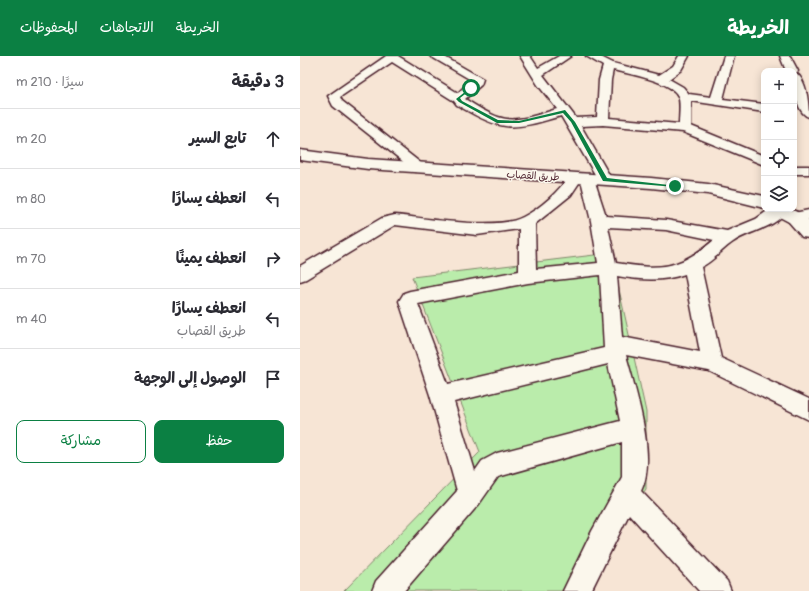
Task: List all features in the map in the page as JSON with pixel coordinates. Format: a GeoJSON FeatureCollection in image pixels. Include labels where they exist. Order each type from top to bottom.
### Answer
{"type":"FeatureCollection","features":[{"type":"Feature","properties":{"kind":"main road","name":"طريق القصاب"},"geometry":{"type":"LineString","coordinates":[[300,155],[368,164],[582,178],[708,189],[761,201]]}},
{"type":"Feature","properties":{"kind":"main road","name":"طريق القصاب"},"geometry":{"type":"LineString","coordinates":[[790,212],[802,217],[809,232]]}},
{"type":"Feature","properties":{"kind":"street"},"geometry":{"type":"LineString","coordinates":[[420,168],[337,103],[334,99],[334,96],[393,56],[458,98],[460,102],[497,122],[519,122],[564,111]]}},
{"type":"Feature","properties":{"kind":"street"},"geometry":{"type":"LineString","coordinates":[[435,56],[477,79],[478,83],[458,98]]}},
{"type":"Feature","properties":{"kind":"street"},"geometry":{"type":"LineString","coordinates":[[525,56],[573,122],[605,180]]}},
{"type":"Feature","properties":{"kind":"street"},"geometry":{"type":"LineString","coordinates":[[537,74],[566,56]]}},
{"type":"Feature","properties":{"kind":"street"},"geometry":{"type":"LineString","coordinates":[[591,56],[661,79],[679,89],[685,97],[685,128]]}},
{"type":"Feature","properties":{"kind":"street"},"geometry":{"type":"LineString","coordinates":[[661,79],[677,68],[684,56]]}},
{"type":"Feature","properties":{"kind":"street"},"geometry":{"type":"LineString","coordinates":[[716,102],[729,56]]}},
{"type":"Feature","properties":{"kind":"street"},"geometry":{"type":"LineString","coordinates":[[785,56],[791,68]]}},
{"type":"Feature","properties":{"kind":"street"},"geometry":{"type":"LineString","coordinates":[[603,121],[605,80],[610,61]]}},
{"type":"Feature","properties":{"kind":"street"},"geometry":{"type":"LineString","coordinates":[[797,83],[809,113],[797,112]]}},
{"type":"Feature","properties":{"kind":"street"},"geometry":{"type":"LineString","coordinates":[[685,97],[761,108]]}},
{"type":"Feature","properties":{"kind":"street"},"geometry":{"type":"LineString","coordinates":[[573,122],[603,121],[685,128],[761,160]]}},
{"type":"Feature","properties":{"kind":"street"},"geometry":{"type":"LineString","coordinates":[[797,170],[809,170]]}},
{"type":"Feature","properties":{"kind":"street"},"geometry":{"type":"LineString","coordinates":[[300,274],[388,222],[396,220],[477,229],[496,228],[527,222],[582,178],[599,220],[608,268],[614,349],[630,412],[635,453],[634,480],[601,540],[577,591]]}},
{"type":"Feature","properties":{"kind":"street"},"geometry":{"type":"LineString","coordinates":[[470,495],[441,395],[408,301],[409,299],[528,276],[608,268],[645,274],[671,272],[702,259],[728,237],[762,223],[766,212]]}},
{"type":"Feature","properties":{"kind":"street"},"geometry":{"type":"LineString","coordinates":[[599,220],[666,225],[728,237]]}},
{"type":"Feature","properties":{"kind":"street"},"geometry":{"type":"LineString","coordinates":[[527,222],[528,276]]}},
{"type":"Feature","properties":{"kind":"street"},"geometry":{"type":"LineString","coordinates":[[692,264],[712,363]]}},
{"type":"Feature","properties":{"kind":"street"},"geometry":{"type":"LineString","coordinates":[[441,395],[614,349],[712,363],[809,410]]}},
{"type":"Feature","properties":{"kind":"street"},"geometry":{"type":"LineString","coordinates":[[386,591],[470,495],[490,469],[497,465],[632,430]]}},
{"type":"Feature","properties":{"kind":"street"},"geometry":{"type":"LineString","coordinates":[[627,493],[717,591]]}},
{"type":"Feature","properties":{"kind":"green space"},"geometry":{"type":"Polygon","coordinates":[[[611,253],[646,412],[646,489],[575,591],[344,591],[480,452],[412,277],[611,253]]]}},
{"type":"Feature","properties":{"kind":"route"},"geometry":{"type":"LineString","coordinates":[[471,88],[458,98],[460,102],[487,118],[497,122],[519,122],[564,111],[573,122],[605,180],[675,186]]}}]}
